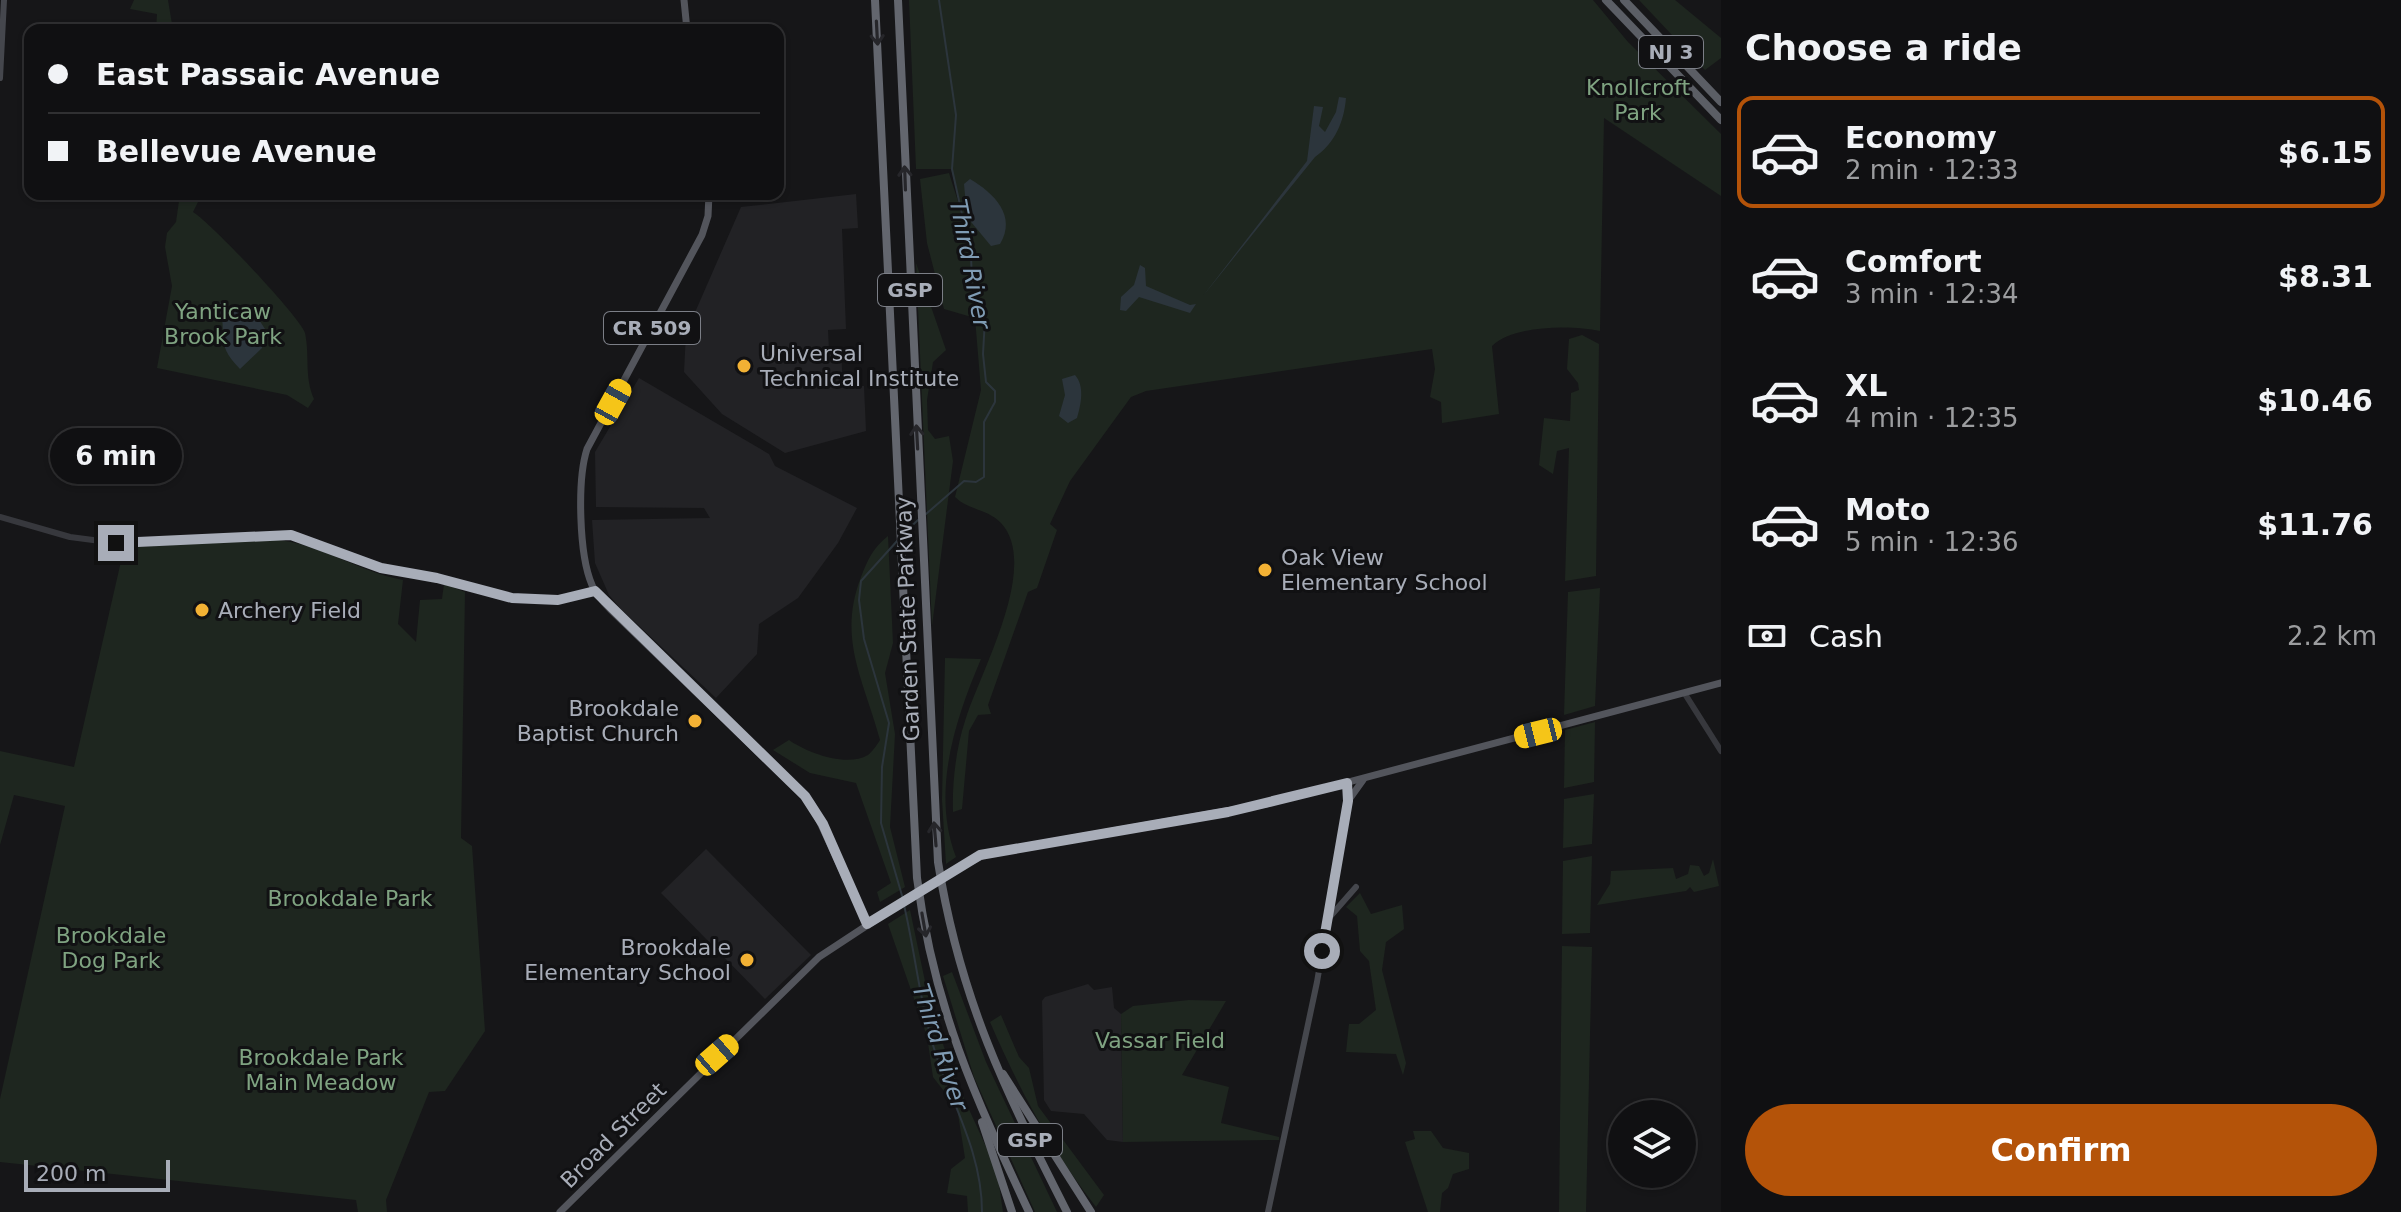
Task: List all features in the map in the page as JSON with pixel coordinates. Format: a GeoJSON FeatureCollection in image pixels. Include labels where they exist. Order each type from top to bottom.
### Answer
{"type":"FeatureCollection","features":[{"type":"Feature","properties":{"kind":"highway","name":"Garden State Parkway"},"geometry":{"type":"LineString","coordinates":[[875,0],[917,878],[933,972],[968,1083],[1029,1212]]}},
{"type":"Feature","properties":{"kind":"highway","name":"Garden State Parkway"},"geometry":{"type":"LineString","coordinates":[[898,0],[938,862],[959,966],[982,1035],[1067,1212]]}},
{"type":"Feature","properties":{"kind":"highway","name":"NJ 3"},"geometry":{"type":"LineString","coordinates":[[1606,0],[1664,64],[1721,120]]}},
{"type":"Feature","properties":{"kind":"highway","name":"NJ 3"},"geometry":{"type":"LineString","coordinates":[[1624,0],[1721,102]]}},
{"type":"Feature","properties":{"kind":"highway"},"geometry":{"type":"LineString","coordinates":[[982,1035],[1039,1135],[1091,1212]]}},
{"type":"Feature","properties":{"kind":"highway"},"geometry":{"type":"LineString","coordinates":[[968,1083],[1012,1212]]}},
{"type":"Feature","properties":{"kind":"main road"},"geometry":{"type":"LineString","coordinates":[[0,78],[4,0]]}},
{"type":"Feature","properties":{"kind":"main road"},"geometry":{"type":"LineString","coordinates":[[684,0],[686,24]]}},
{"type":"Feature","properties":{"kind":"main road","name":"CR 509"},"geometry":{"type":"LineString","coordinates":[[595,591],[585,558],[584,458],[702,235],[708,200]]}},
{"type":"Feature","properties":{"kind":"main road"},"geometry":{"type":"LineString","coordinates":[[595,591],[805,796],[823,824],[867,924]]}},
{"type":"Feature","properties":{"kind":"main road","name":"Broad Street"},"geometry":{"type":"LineString","coordinates":[[560,1212],[819,957],[947,874],[988,853],[1228,812],[1721,683]]}},
{"type":"Feature","properties":{"kind":"main road"},"geometry":{"type":"LineString","coordinates":[[1348,801],[1365,778]]}},
{"type":"Feature","properties":{"kind":"main road"},"geometry":{"type":"LineString","coordinates":[[1268,1212],[1328,919],[1348,801],[1347,783]]}},
{"type":"Feature","properties":{"kind":"main road"},"geometry":{"type":"LineString","coordinates":[[1328,919],[1356,887]]}},
{"type":"Feature","properties":{"kind":"street"},"geometry":{"type":"LineString","coordinates":[[0,517],[70,537],[116,543],[291,535],[381,568],[437,578],[512,598],[558,600],[595,591]]}},
{"type":"Feature","properties":{"kind":"street"},"geometry":{"type":"LineString","coordinates":[[1685,694],[1721,751]]}},
{"type":"Feature","properties":{"kind":"shaded area"},"geometry":{"type":"Polygon","coordinates":[[[1339,97],[1346,98],[1345,107],[1333,139],[1203,296],[1307,161],[1314,106],[1323,107],[1319,126],[1325,132],[1336,112],[1339,97]]]}},
{"type":"Feature","properties":{"kind":"shaded area"},"geometry":{"type":"Polygon","coordinates":[[[970,179],[995,198],[1000,206],[1006,224],[1000,244],[991,246],[967,217],[964,184],[970,179]]]}},
{"type":"Feature","properties":{"kind":"shaded area"},"geometry":{"type":"Polygon","coordinates":[[[856,194],[858,228],[842,229],[846,329],[828,330],[829,350],[841,350],[843,386],[864,386],[866,431],[785,453],[722,414],[684,372],[686,333],[741,207],[856,194]]]}},
{"type":"Feature","properties":{"kind":"shaded area"},"geometry":{"type":"Polygon","coordinates":[[[1140,265],[1145,268],[1146,286],[1190,305],[1196,304],[1190,313],[1139,297],[1126,311],[1120,310],[1121,297],[1134,285],[1140,265]]]}},
{"type":"Feature","properties":{"kind":"shaded area"},"geometry":{"type":"Polygon","coordinates":[[[221,302],[230,311],[256,315],[265,329],[262,348],[240,369],[224,344],[218,305],[221,302]]]}},
{"type":"Feature","properties":{"kind":"shaded area"},"geometry":{"type":"Polygon","coordinates":[[[1075,375],[1080,385],[1081,402],[1077,418],[1068,423],[1059,416],[1065,395],[1062,379],[1075,375]]]}},
{"type":"Feature","properties":{"kind":"shaded area"},"geometry":{"type":"Polygon","coordinates":[[[639,378],[769,454],[775,466],[857,508],[838,543],[798,598],[759,624],[757,654],[716,698],[621,609],[609,595],[595,563],[592,520],[710,518],[704,508],[596,507],[595,452],[639,378]]]}},
{"type":"Feature","properties":{"kind":"shaded area","name":"Brookdale Elementary School"},"geometry":{"type":"Polygon","coordinates":[[[706,849],[811,955],[765,999],[661,893],[706,849]]]}},
{"type":"Feature","properties":{"kind":"shaded area"},"geometry":{"type":"Polygon","coordinates":[[[1088,984],[1094,990],[1112,987],[1114,1008],[1121,1014],[1123,1142],[1107,1140],[1084,1114],[1051,1111],[1044,1100],[1042,1001],[1045,997],[1088,984]]]}},
{"type":"Feature","properties":{"kind":"green space"},"geometry":{"type":"Polygon","coordinates":[[[134,0],[168,0],[172,24],[156,24],[157,14],[130,9],[134,0]]]}},
{"type":"Feature","properties":{"kind":"green space","name":"Knollcroft Park"},"geometry":{"type":"Polygon","coordinates":[[[909,0],[1593,0],[1628,42],[1721,134],[1721,196],[1604,118],[1600,331],[1574,328],[1528,330],[1492,346],[1499,414],[1442,423],[1441,402],[1430,397],[1435,369],[1432,349],[1146,391],[1131,397],[1070,481],[1050,524],[1057,530],[1037,588],[1028,592],[988,705],[991,714],[978,715],[969,731],[962,809],[953,812],[955,766],[962,731],[1003,620],[1014,565],[1012,542],[1001,523],[955,497],[981,390],[975,318],[944,309],[927,243],[920,179],[949,173],[962,214],[951,169],[916,169],[909,0]]]}},
{"type":"Feature","properties":{"kind":"green space"},"geometry":{"type":"Polygon","coordinates":[[[1639,0],[1675,0],[1721,38],[1721,58],[1705,70],[1639,0]]]}},
{"type":"Feature","properties":{"kind":"green space","name":"Yanticaw Brook Park"},"geometry":{"type":"Polygon","coordinates":[[[179,200],[199,200],[193,212],[254,271],[300,324],[305,333],[309,382],[314,399],[308,408],[287,395],[157,368],[172,286],[165,247],[167,233],[176,222],[179,200]]]}},
{"type":"Feature","properties":{"kind":"green space"},"geometry":{"type":"Polygon","coordinates":[[[916,263],[946,350],[933,362],[927,400],[928,430],[935,439],[949,436],[953,461],[932,626],[916,263]]]}},
{"type":"Feature","properties":{"kind":"green space"},"geometry":{"type":"Polygon","coordinates":[[[1582,335],[1599,344],[1596,576],[1565,581],[1569,448],[1557,451],[1553,474],[1539,465],[1544,418],[1570,421],[1571,393],[1579,390],[1578,383],[1567,369],[1569,339],[1582,335]]]}},
{"type":"Feature","properties":{"kind":"green space"},"geometry":{"type":"Polygon","coordinates":[[[888,536],[893,643],[885,673],[895,734],[890,827],[905,887],[880,902],[877,892],[891,883],[856,783],[810,773],[773,750],[789,740],[816,753],[849,760],[868,755],[880,740],[856,659],[852,620],[854,599],[866,565],[888,536]]]}},
{"type":"Feature","properties":{"kind":"green space"},"geometry":{"type":"Polygon","coordinates":[[[266,539],[319,550],[403,580],[398,624],[416,642],[420,600],[442,599],[444,584],[465,592],[461,838],[472,846],[485,1031],[445,1091],[429,1092],[386,1200],[387,1212],[358,1212],[356,1200],[0,1162],[0,1099],[65,806],[14,795],[0,845],[0,751],[74,767],[124,548],[266,539]]]}},
{"type":"Feature","properties":{"kind":"green space"},"geometry":{"type":"Polygon","coordinates":[[[1600,588],[1595,706],[1564,715],[1568,592],[1600,588]]]}},
{"type":"Feature","properties":{"kind":"green space"},"geometry":{"type":"Polygon","coordinates":[[[945,658],[981,659],[949,756],[946,807],[956,857],[946,864],[942,800],[945,658]]]}},
{"type":"Feature","properties":{"kind":"green space"},"geometry":{"type":"Polygon","coordinates":[[[1595,722],[1594,782],[1564,788],[1565,730],[1595,722]]]}},
{"type":"Feature","properties":{"kind":"green space"},"geometry":{"type":"Polygon","coordinates":[[[1594,794],[1592,844],[1563,848],[1564,799],[1594,794]]]}},
{"type":"Feature","properties":{"kind":"green space"},"geometry":{"type":"Polygon","coordinates":[[[1592,856],[1590,933],[1562,934],[1563,861],[1592,856]]]}},
{"type":"Feature","properties":{"kind":"green space"},"geometry":{"type":"Polygon","coordinates":[[[1713,859],[1719,886],[1694,892],[1690,887],[1686,891],[1597,905],[1610,884],[1611,871],[1673,868],[1676,879],[1688,874],[1690,865],[1699,866],[1704,876],[1709,873],[1713,859]]]}},
{"type":"Feature","properties":{"kind":"green space"},"geometry":{"type":"Polygon","coordinates":[[[1360,893],[1371,914],[1402,905],[1404,929],[1386,942],[1382,970],[1406,1063],[1403,1075],[1396,1054],[1346,1052],[1349,1024],[1359,1024],[1376,1010],[1369,961],[1360,951],[1357,916],[1346,907],[1360,893]]]}},
{"type":"Feature","properties":{"kind":"green space"},"geometry":{"type":"Polygon","coordinates":[[[910,910],[930,1005],[953,1074],[997,1171],[1003,1212],[968,1212],[967,1196],[947,1193],[951,1169],[965,1158],[957,1108],[933,1077],[927,1036],[888,924],[910,910]]]}},
{"type":"Feature","properties":{"kind":"green space"},"geometry":{"type":"Polygon","coordinates":[[[1562,946],[1592,947],[1586,1212],[1559,1212],[1562,946]]]}},
{"type":"Feature","properties":{"kind":"green space"},"geometry":{"type":"Polygon","coordinates":[[[952,972],[986,1062],[1057,1212],[1035,1212],[974,1077],[943,976],[952,972]]]}},
{"type":"Feature","properties":{"kind":"green space","name":"Vassar Field"},"geometry":{"type":"Polygon","coordinates":[[[1189,1000],[1226,1001],[1182,1075],[1229,1087],[1221,1123],[1279,1137],[1279,1140],[1123,1142],[1121,1014],[1133,1006],[1189,1000]]]}},
{"type":"Feature","properties":{"kind":"green space"},"geometry":{"type":"Polygon","coordinates":[[[1001,1015],[1019,1057],[1029,1068],[1038,1106],[1104,1195],[1096,1207],[1050,1141],[1012,1071],[990,1022],[1001,1015]]]}},
{"type":"Feature","properties":{"kind":"green space"},"geometry":{"type":"Polygon","coordinates":[[[1413,1131],[1431,1131],[1443,1148],[1469,1153],[1469,1169],[1453,1174],[1448,1188],[1442,1193],[1440,1212],[1428,1212],[1405,1142],[1415,1139],[1413,1131]]]}},
{"type":"Feature","properties":{"kind":"waterway","name":"Third River"},"geometry":{"type":"LineString","coordinates":[[926,514],[964,481],[976,482],[984,477],[984,422],[995,402],[995,391],[986,382],[983,354],[985,319],[972,283],[971,255],[952,169],[956,115],[939,0]]}},
{"type":"Feature","properties":{"kind":"waterway","name":"Third River"},"geometry":{"type":"LineString","coordinates":[[905,532],[918,520]]}},
{"type":"Feature","properties":{"kind":"waterway","name":"Third River"},"geometry":{"type":"LineString","coordinates":[[898,540],[861,581],[859,600],[864,639],[889,723],[882,767],[881,823],[903,899]]}},
{"type":"Feature","properties":{"kind":"waterway","name":"Third River"},"geometry":{"type":"LineString","coordinates":[[904,905],[929,1031],[974,1157],[982,1212]]}},
{"type":"Feature","properties":{"kind":"place","name":"Universal Technical Institute"},"geometry":{"type":"Point","coordinates":[744,366]}},
{"type":"Feature","properties":{"kind":"place","name":"Oak View Elementary School"},"geometry":{"type":"Point","coordinates":[1265,570]}},
{"type":"Feature","properties":{"kind":"place","name":"Archery Field"},"geometry":{"type":"Point","coordinates":[202,610]}},
{"type":"Feature","properties":{"kind":"place","name":"Brookdale Baptist Church"},"geometry":{"type":"Point","coordinates":[695,721]}},
{"type":"Feature","properties":{"kind":"place","name":"Brookdale Elementary School"},"geometry":{"type":"Point","coordinates":[747,960]}},
{"type":"Feature","properties":{"kind":"route"},"geometry":{"type":"LineString","coordinates":[[116,543],[291,535],[381,568],[455,582],[512,598],[558,600],[595,591],[660,658],[805,796],[823,824],[867,924],[980,855],[1228,812],[1347,783],[1348,801],[1322,951]]}},
{"type":"Feature","properties":{"kind":"park label","name":"Brookdale Park"},"geometry":{"type":"Point","coordinates":[350,898]}},
{"type":"Feature","properties":{"kind":"park label","name":"Brookdale Dog Park"},"geometry":{"type":"Point","coordinates":[111,948]}},
{"type":"Feature","properties":{"kind":"park label","name":"Brookdale Park Main Meadow"},"geometry":{"type":"Point","coordinates":[321,1070]}}]}
